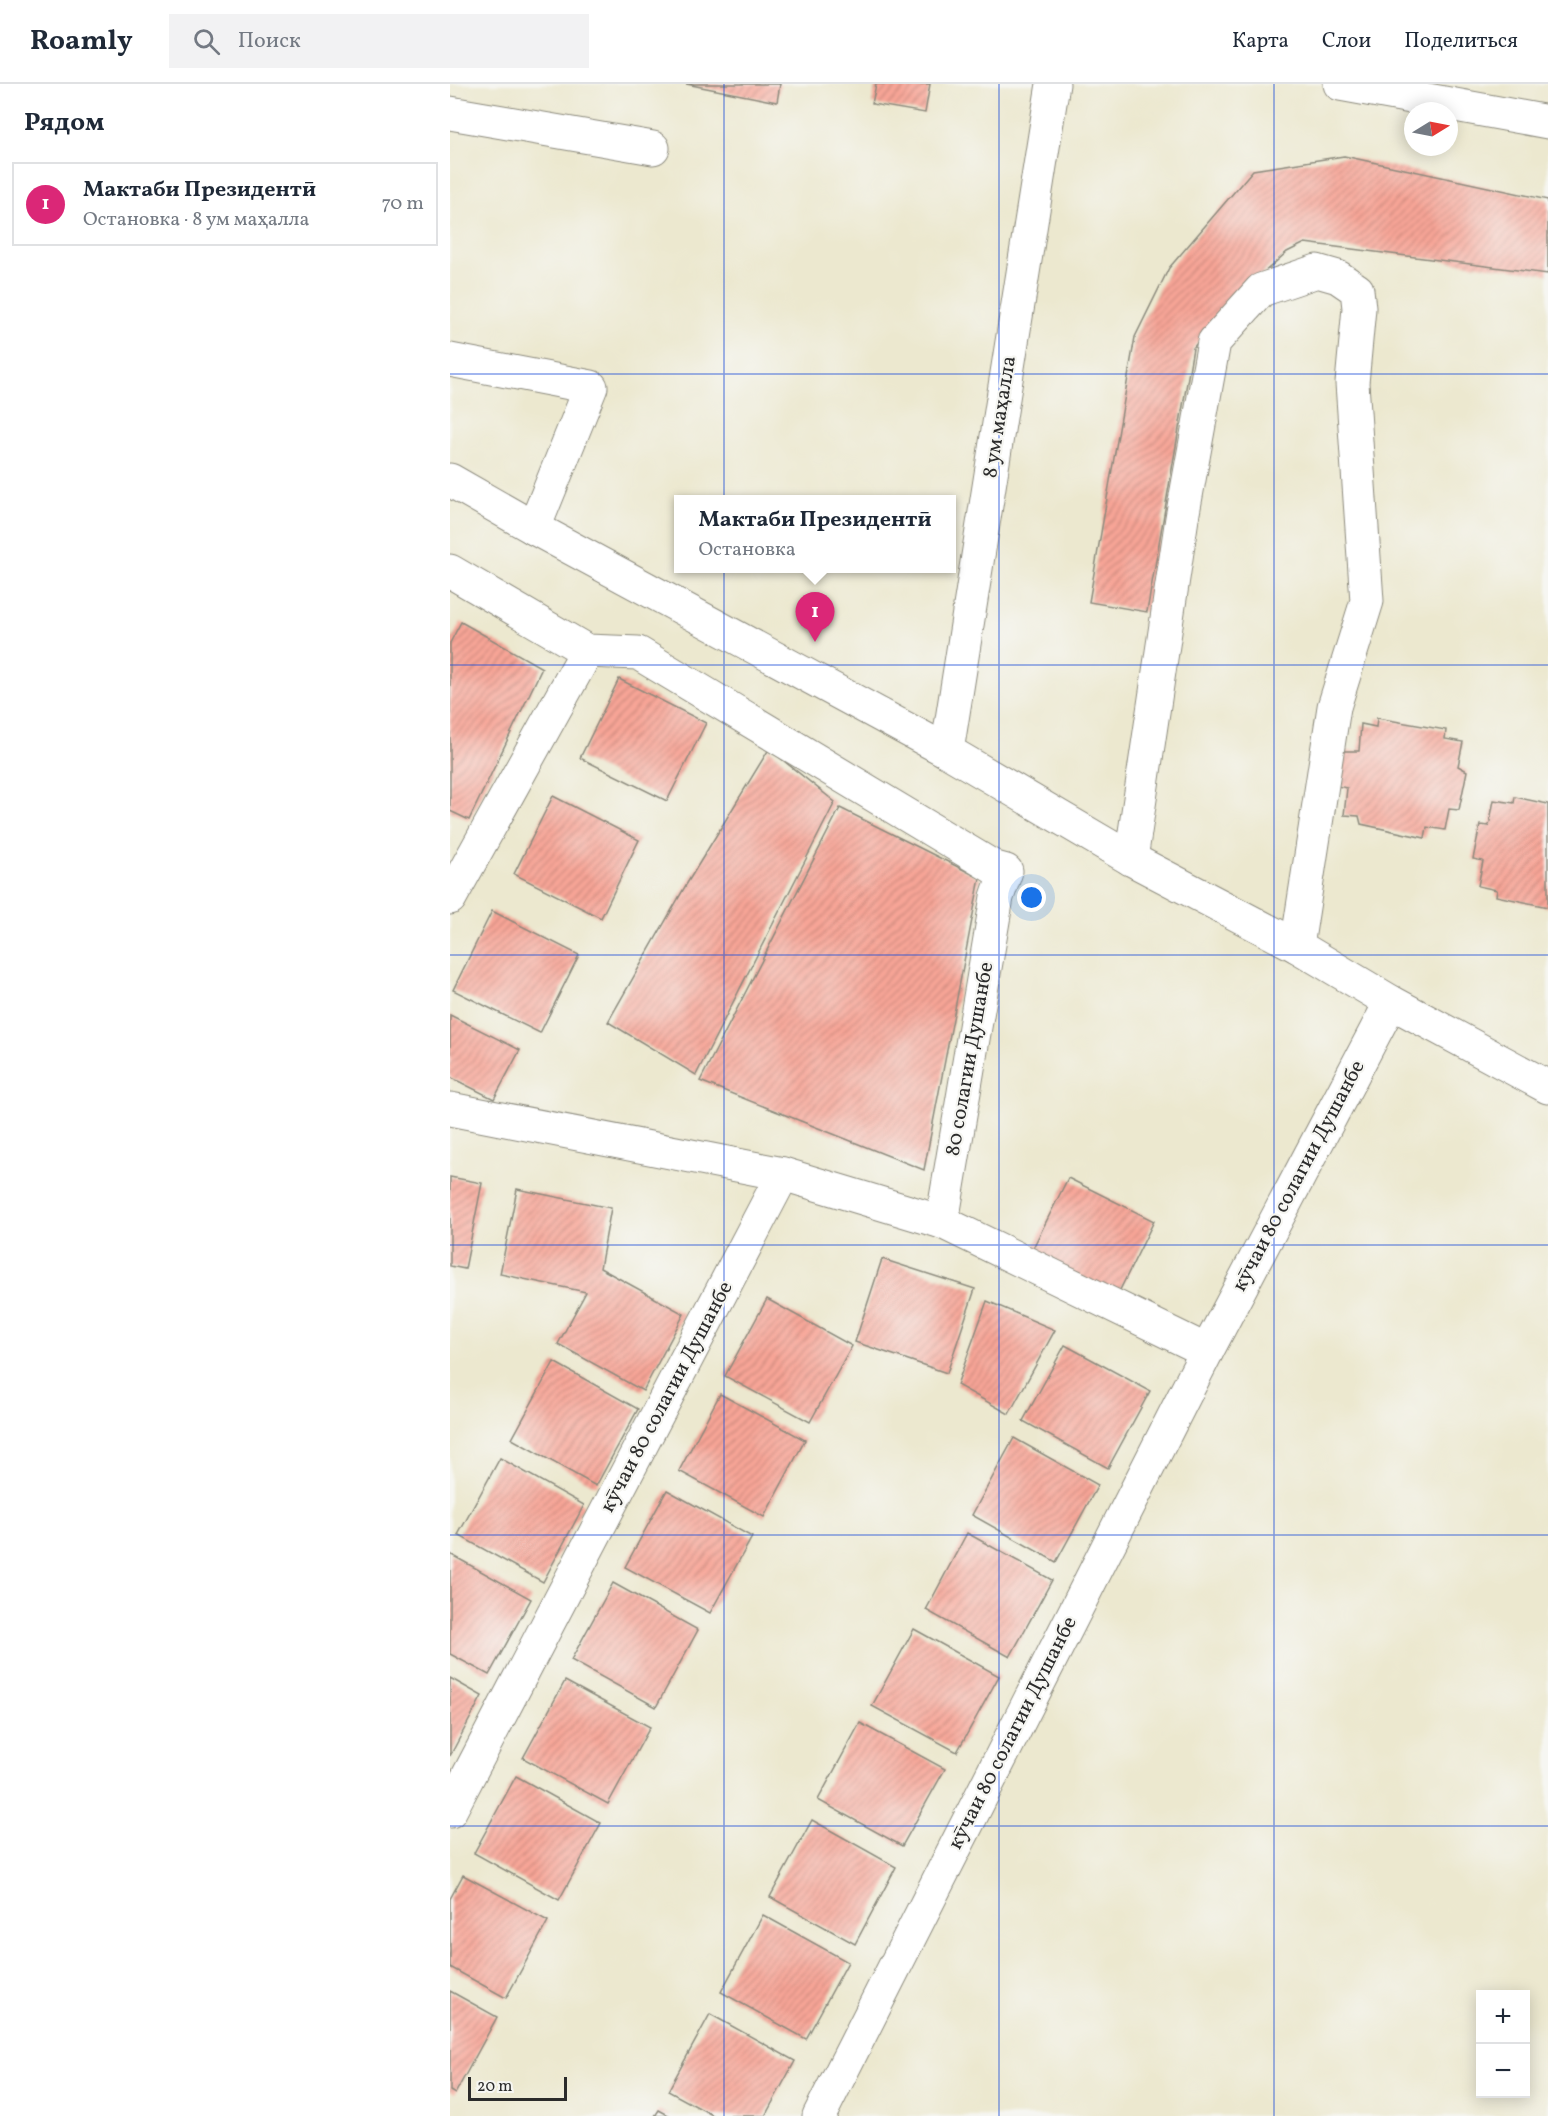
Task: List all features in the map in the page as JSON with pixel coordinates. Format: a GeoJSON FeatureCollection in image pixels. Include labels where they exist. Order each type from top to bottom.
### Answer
{"type":"FeatureCollection","features":[{"type":"Feature","properties":{"kind":"street","name":"8 ум маҳалла"},"geometry":{"type":"LineString","coordinates":[[947,751],[1053,84]]}},
{"type":"Feature","properties":{"kind":"street"},"geometry":{"type":"LineString","coordinates":[[1340,84],[1548,122]]}},
{"type":"Feature","properties":{"kind":"street"},"geometry":{"type":"LineString","coordinates":[[450,112],[653,148]]}},
{"type":"Feature","properties":{"kind":"street"},"geometry":{"type":"LineString","coordinates":[[1131,858],[1180,529],[1214,342],[1261,290],[1317,271],[1338,277],[1357,290],[1359,308],[1352,383],[1368,601],[1334,707],[1297,946]]}},
{"type":"Feature","properties":{"kind":"street"},"geometry":{"type":"LineString","coordinates":[[450,360],[591,387],[534,528]]}},
{"type":"Feature","properties":{"kind":"street"},"geometry":{"type":"LineString","coordinates":[[450,480],[534,528],[947,751],[1131,858],[1297,946],[1391,1002],[1548,1087]]}},
{"type":"Feature","properties":{"kind":"street"},"geometry":{"type":"LineString","coordinates":[[450,571],[587,651],[450,898]]}},
{"type":"Feature","properties":{"kind":"street","name":"80 солагии Душанбе"},"geometry":{"type":"LineString","coordinates":[[587,651],[638,652],[995,868],[1006,871],[997,897],[942,1222]]}},
{"type":"Feature","properties":{"kind":"street","name":"кӯчаи 80 солагии Душанбе"},"geometry":{"type":"LineString","coordinates":[[819,2116],[1207,1351],[1391,1002]]}},
{"type":"Feature","properties":{"kind":"street"},"geometry":{"type":"LineString","coordinates":[[450,1109],[783,1174],[942,1222],[1207,1351]]}},
{"type":"Feature","properties":{"kind":"street","name":"кӯчаи 80 солагии Душанбе"},"geometry":{"type":"LineString","coordinates":[[450,1811],[783,1174]]}},
{"type":"Feature","properties":{"kind":"building"},"geometry":{"type":"Polygon","coordinates":[[[686,84],[780,84],[777,102],[686,84]]]}},
{"type":"Feature","properties":{"kind":"building"},"geometry":{"type":"Polygon","coordinates":[[[876,84],[930,84],[925,113],[872,104],[876,84]]]}},
{"type":"Feature","properties":{"kind":"building"},"geometry":{"type":"Polygon","coordinates":[[[1344,156],[1548,200],[1548,274],[1305,243],[1287,252],[1228,304],[1193,348],[1147,612],[1089,602],[1135,337],[1169,268],[1253,170],[1344,156]]]}},
{"type":"Feature","properties":{"kind":"building"},"geometry":{"type":"Polygon","coordinates":[[[461,622],[542,668],[469,820],[450,811],[450,643],[461,622]]]}},
{"type":"Feature","properties":{"kind":"building"},"geometry":{"type":"Polygon","coordinates":[[[619,679],[706,723],[667,801],[580,758],[619,679]]]}},
{"type":"Feature","properties":{"kind":"building"},"geometry":{"type":"Polygon","coordinates":[[[1377,718],[1446,730],[1445,739],[1463,742],[1458,766],[1467,771],[1459,810],[1449,809],[1445,830],[1427,827],[1425,838],[1361,824],[1359,816],[1344,815],[1347,788],[1337,786],[1342,751],[1359,751],[1361,724],[1376,727],[1377,718]]]}},
{"type":"Feature","properties":{"kind":"building"},"geometry":{"type":"Polygon","coordinates":[[[769,749],[835,802],[696,1075],[608,1022],[686,885],[769,749]]]}},
{"type":"Feature","properties":{"kind":"building"},"geometry":{"type":"Polygon","coordinates":[[[553,796],[639,840],[601,918],[514,874],[553,796]]]}},
{"type":"Feature","properties":{"kind":"building"},"geometry":{"type":"Polygon","coordinates":[[[1515,797],[1548,804],[1548,907],[1496,896],[1497,890],[1478,886],[1483,861],[1473,859],[1480,825],[1489,826],[1494,800],[1514,803],[1515,797]]]}},
{"type":"Feature","properties":{"kind":"building"},"geometry":{"type":"Polygon","coordinates":[[[840,808],[980,878],[924,1170],[700,1081],[840,808]]]}},
{"type":"Feature","properties":{"kind":"building"},"geometry":{"type":"Polygon","coordinates":[[[492,911],[579,955],[540,1033],[453,990],[492,911]]]}},
{"type":"Feature","properties":{"kind":"building"},"geometry":{"type":"Polygon","coordinates":[[[450,1015],[520,1050],[494,1099],[450,1077],[450,1015]]]}},
{"type":"Feature","properties":{"kind":"building"},"geometry":{"type":"Polygon","coordinates":[[[450,1177],[482,1183],[465,1269],[450,1266],[450,1177]]]}},
{"type":"Feature","properties":{"kind":"building"},"geometry":{"type":"Polygon","coordinates":[[[1068,1178],[1154,1221],[1115,1300],[1029,1256],[1068,1178]]]}},
{"type":"Feature","properties":{"kind":"building"},"geometry":{"type":"Polygon","coordinates":[[[517,1189],[611,1208],[600,1268],[684,1314],[643,1391],[558,1344],[586,1292],[500,1274],[517,1189]]]}},
{"type":"Feature","properties":{"kind":"building"},"geometry":{"type":"Polygon","coordinates":[[[882,1259],[975,1289],[947,1373],[855,1342],[882,1259]]]}},
{"type":"Feature","properties":{"kind":"building"},"geometry":{"type":"Polygon","coordinates":[[[767,1299],[852,1346],[810,1422],[725,1376],[767,1299]]]}},
{"type":"Feature","properties":{"kind":"building"},"geometry":{"type":"Polygon","coordinates":[[[987,1301],[1055,1330],[1009,1414],[957,1385],[987,1301]]]}},
{"type":"Feature","properties":{"kind":"building"},"geometry":{"type":"Polygon","coordinates":[[[1065,1345],[1150,1391],[1108,1468],[1023,1421],[1065,1345]]]}},
{"type":"Feature","properties":{"kind":"building"},"geometry":{"type":"Polygon","coordinates":[[[554,1362],[638,1409],[596,1486],[512,1439],[554,1362]]]}},
{"type":"Feature","properties":{"kind":"building"},"geometry":{"type":"Polygon","coordinates":[[[720,1394],[805,1440],[764,1517],[679,1471],[720,1394]]]}},
{"type":"Feature","properties":{"kind":"building"},"geometry":{"type":"Polygon","coordinates":[[[1014,1438],[1098,1485],[1056,1562],[972,1515],[1014,1438]]]}},
{"type":"Feature","properties":{"kind":"building"},"geometry":{"type":"Polygon","coordinates":[[[500,1458],[584,1505],[543,1582],[458,1535],[500,1458]]]}},
{"type":"Feature","properties":{"kind":"building"},"geometry":{"type":"Polygon","coordinates":[[[667,1490],[752,1537],[710,1613],[625,1567],[667,1490]]]}},
{"type":"Feature","properties":{"kind":"building"},"geometry":{"type":"Polygon","coordinates":[[[967,1533],[1052,1580],[1010,1657],[926,1610],[967,1533]]]}},
{"type":"Feature","properties":{"kind":"building"},"geometry":{"type":"Polygon","coordinates":[[[450,1554],[531,1599],[489,1675],[450,1654],[450,1554]]]}},
{"type":"Feature","properties":{"kind":"building"},"geometry":{"type":"Polygon","coordinates":[[[613,1583],[698,1630],[656,1707],[571,1660],[613,1583]]]}},
{"type":"Feature","properties":{"kind":"building"},"geometry":{"type":"Polygon","coordinates":[[[914,1629],[999,1676],[957,1752],[872,1706],[914,1629]]]}},
{"type":"Feature","properties":{"kind":"building"},"geometry":{"type":"Polygon","coordinates":[[[450,1678],[482,1696],[450,1756],[450,1678]]]}},
{"type":"Feature","properties":{"kind":"building"},"geometry":{"type":"Polygon","coordinates":[[[565,1681],[650,1727],[608,1804],[523,1758],[565,1681]]]}},
{"type":"Feature","properties":{"kind":"building"},"geometry":{"type":"Polygon","coordinates":[[[860,1723],[945,1769],[902,1846],[818,1800],[860,1723]]]}},
{"type":"Feature","properties":{"kind":"building"},"geometry":{"type":"Polygon","coordinates":[[[516,1776],[601,1823],[559,1900],[474,1853],[516,1776]]]}},
{"type":"Feature","properties":{"kind":"building"},"geometry":{"type":"Polygon","coordinates":[[[812,1820],[896,1867],[855,1944],[770,1897],[812,1820]]]}},
{"type":"Feature","properties":{"kind":"building"},"geometry":{"type":"Polygon","coordinates":[[[463,1875],[548,1921],[506,1998],[450,1967],[450,1899],[463,1875]]]}},
{"type":"Feature","properties":{"kind":"building"},"geometry":{"type":"Polygon","coordinates":[[[763,1915],[848,1962],[806,2039],[721,1992],[763,1915]]]}},
{"type":"Feature","properties":{"kind":"building"},"geometry":{"type":"Polygon","coordinates":[[[450,1991],[497,2017],[455,2094],[450,2091],[450,1991]]]}},
{"type":"Feature","properties":{"kind":"building"},"geometry":{"type":"Polygon","coordinates":[[[710,2014],[795,2061],[765,2116],[714,2116],[668,2091],[710,2014]]]}},
{"type":"Feature","properties":{"kind":"building"},"geometry":{"type":"Polygon","coordinates":[[[659,2110],[670,2116],[655,2116],[659,2110]]]}},
{"type":"Feature","properties":{"kind":"place","name":"Мактаби Президентӣ"},"geometry":{"type":"Point","coordinates":[815,642]}}]}
